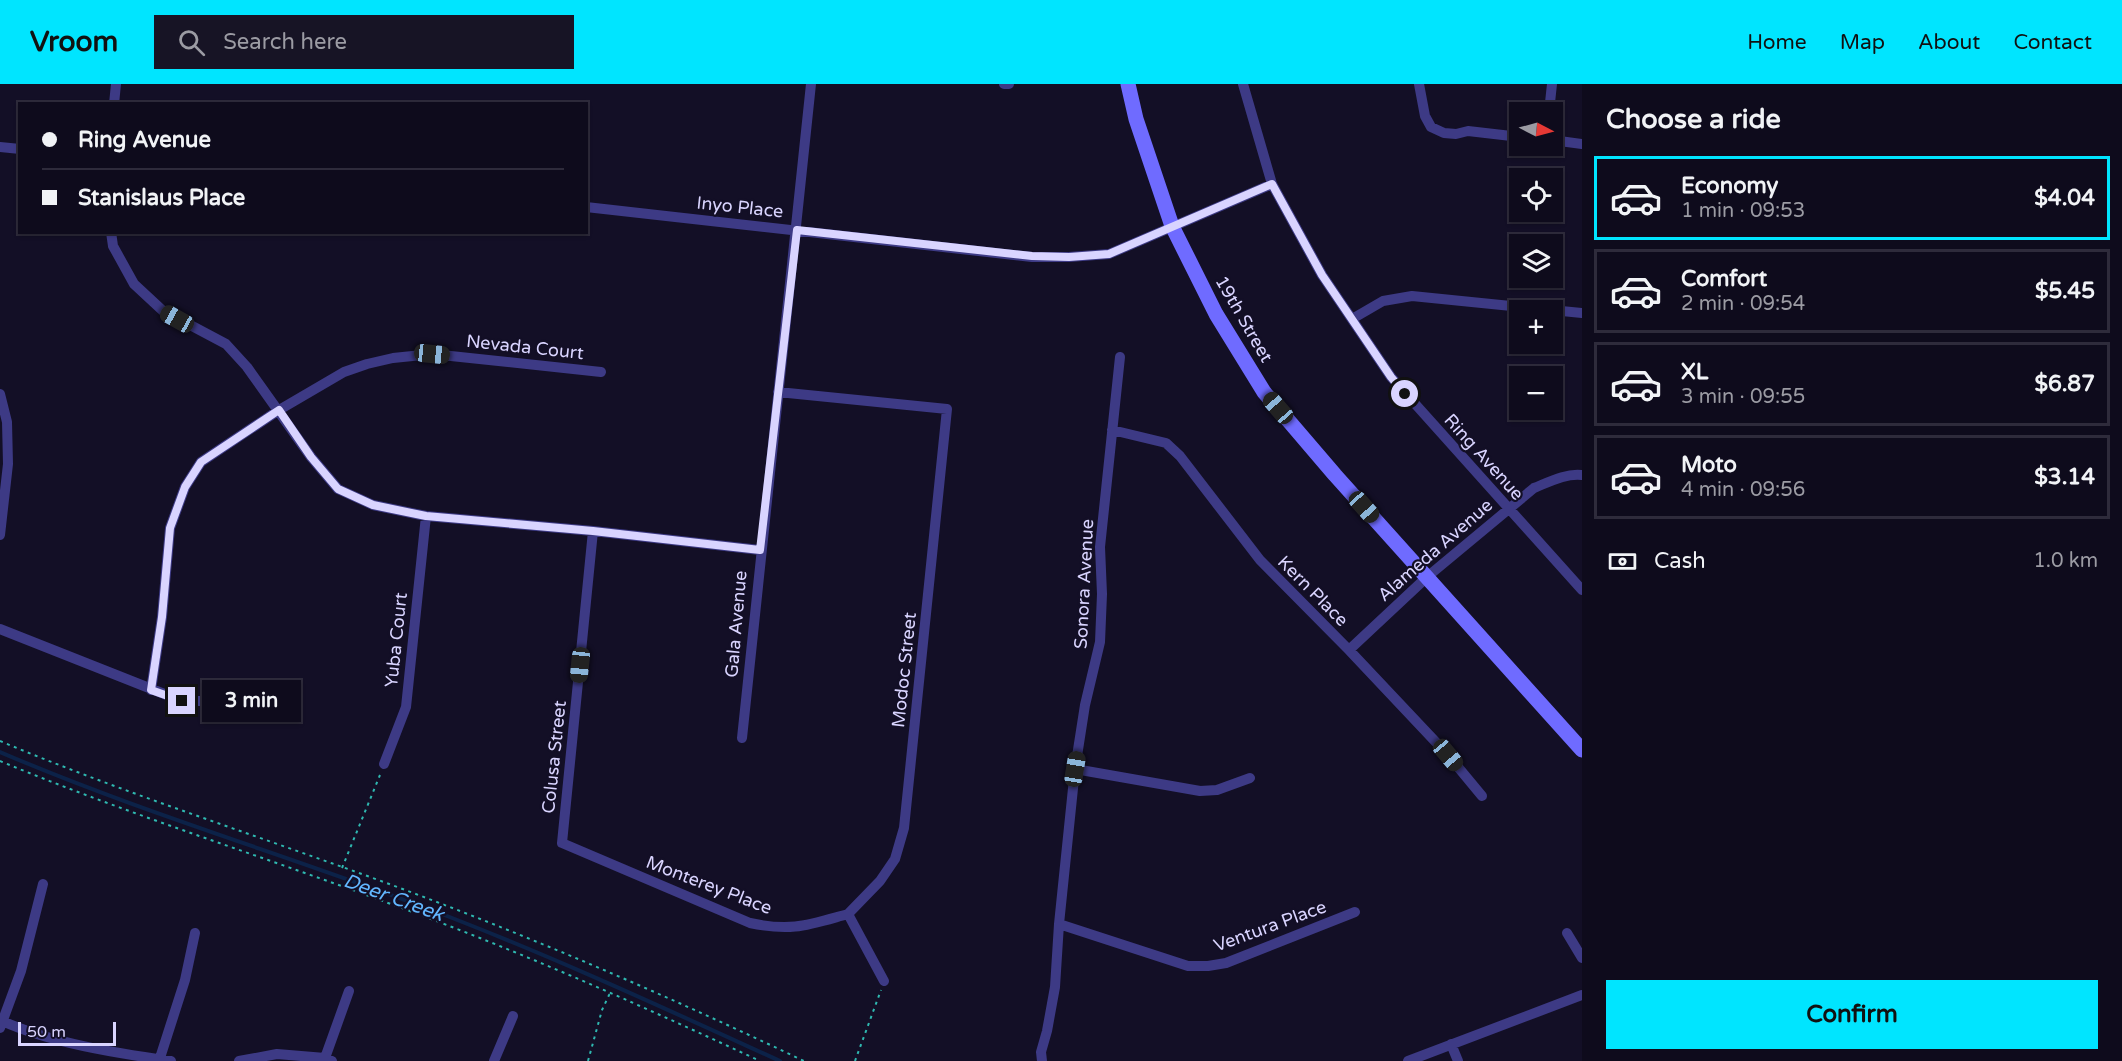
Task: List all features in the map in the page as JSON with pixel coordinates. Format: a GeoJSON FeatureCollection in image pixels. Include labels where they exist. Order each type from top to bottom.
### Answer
{"type":"FeatureCollection","features":[{"type":"Feature","properties":{"kind":"street"},"geometry":{"type":"LineString","coordinates":[[114,102],[116,84]]}},
{"type":"Feature","properties":{"kind":"street","name":"Gala Avenue"},"geometry":{"type":"LineString","coordinates":[[742,738],[760,550],[797,230],[811,84]]}},
{"type":"Feature","properties":{"kind":"street","name":"19th Street"},"geometry":{"type":"LineString","coordinates":[[1128,84],[1136,119],[1172,226],[1216,314],[1264,392],[1335,475],[1582,750]]}},
{"type":"Feature","properties":{"kind":"street","name":"Ring Avenue"},"geometry":{"type":"LineString","coordinates":[[1243,84],[1272,184],[1322,275],[1352,320],[1391,377],[1582,590]]}},
{"type":"Feature","properties":{"kind":"street"},"geometry":{"type":"LineString","coordinates":[[1419,84],[1425,116],[1431,127],[1444,133],[1456,134],[1467,131],[1509,136]]}},
{"type":"Feature","properties":{"kind":"street"},"geometry":{"type":"LineString","coordinates":[[1550,102],[1552,84]]}},
{"type":"Feature","properties":{"kind":"street"},"geometry":{"type":"LineString","coordinates":[[1563,141],[1582,144]]}},
{"type":"Feature","properties":{"kind":"street"},"geometry":{"type":"LineString","coordinates":[[0,147],[18,149]]}},
{"type":"Feature","properties":{"kind":"street","name":"Inyo Place"},"geometry":{"type":"LineString","coordinates":[[588,207],[1032,256],[1069,257],[1109,254],[1272,184]]}},
{"type":"Feature","properties":{"kind":"street"},"geometry":{"type":"LineString","coordinates":[[111,234],[113,246],[134,284],[162,310],[226,345],[247,367],[311,457],[338,489],[373,505],[426,516],[593,531],[760,550]]}},
{"type":"Feature","properties":{"kind":"street"},"geometry":{"type":"LineString","coordinates":[[1352,320],[1383,301],[1412,296],[1582,313]]}},
{"type":"Feature","properties":{"kind":"street","name":"Nevada Court"},"geometry":{"type":"LineString","coordinates":[[151,690],[162,617],[170,528],[185,487],[201,462],[279,410],[344,372],[367,364],[412,355],[432,354],[601,372]]}},
{"type":"Feature","properties":{"kind":"street","name":"Sonora Avenue"},"geometry":{"type":"LineString","coordinates":[[1042,1061],[1041,1052],[1055,987],[1075,769],[1085,705],[1101,642],[1100,547],[1120,357]]}},
{"type":"Feature","properties":{"kind":"street","name":"Modoc Street"},"geometry":{"type":"LineString","coordinates":[[778,392],[947,410],[904,828],[895,859],[880,881],[848,914]]}},
{"type":"Feature","properties":{"kind":"street"},"geometry":{"type":"LineString","coordinates":[[0,394],[7,422],[8,464],[0,535]]}},
{"type":"Feature","properties":{"kind":"street","name":"Kern Place"},"geometry":{"type":"LineString","coordinates":[[1112,430],[1166,443],[1180,456],[1260,560],[1448,755],[1482,796]]}},
{"type":"Feature","properties":{"kind":"street","name":"Alameda Avenue"},"geometry":{"type":"LineString","coordinates":[[1349,650],[1427,577],[1534,488],[1576,474],[1582,475]]}},
{"type":"Feature","properties":{"kind":"street","name":"Yuba Court"},"geometry":{"type":"LineString","coordinates":[[384,764],[406,707],[426,516]]}},
{"type":"Feature","properties":{"kind":"street","name":"Colusa Street"},"geometry":{"type":"LineString","coordinates":[[562,843],[593,531]]}},
{"type":"Feature","properties":{"kind":"street"},"geometry":{"type":"LineString","coordinates":[[0,629],[182,701],[212,701]]}},
{"type":"Feature","properties":{"kind":"street"},"geometry":{"type":"LineString","coordinates":[[1075,769],[1200,791],[1217,790],[1250,778]]}},
{"type":"Feature","properties":{"kind":"street","name":"Monterey Place"},"geometry":{"type":"LineString","coordinates":[[562,843],[750,922],[776,928],[799,928],[848,914]]}},
{"type":"Feature","properties":{"kind":"street"},"geometry":{"type":"LineString","coordinates":[[43,884],[21,971],[1,1023],[87,1046],[163,1060],[195,933]]}},
{"type":"Feature","properties":{"kind":"street","name":"Ventura Place"},"geometry":{"type":"LineString","coordinates":[[1059,924],[1188,966],[1208,966],[1226,963],[1355,912]]}},
{"type":"Feature","properties":{"kind":"street"},"geometry":{"type":"LineString","coordinates":[[848,914],[884,981]]}},
{"type":"Feature","properties":{"kind":"street"},"geometry":{"type":"LineString","coordinates":[[1567,933],[1582,958]]}},
{"type":"Feature","properties":{"kind":"street"},"geometry":{"type":"LineString","coordinates":[[239,1061],[277,1054],[329,1060],[349,991]]}},
{"type":"Feature","properties":{"kind":"street"},"geometry":{"type":"LineString","coordinates":[[1408,1061],[1582,995]]}},
{"type":"Feature","properties":{"kind":"street"},"geometry":{"type":"LineString","coordinates":[[494,1061],[513,1016]]}},
{"type":"Feature","properties":{"kind":"street"},"geometry":{"type":"LineString","coordinates":[[1451,1044],[1458,1061]]}},
{"type":"Feature","properties":{"kind":"path"},"geometry":{"type":"LineString","coordinates":[[0,741],[81,775],[440,903],[538,942],[693,1009],[804,1061]]}},
{"type":"Feature","properties":{"kind":"path"},"geometry":{"type":"LineString","coordinates":[[0,761],[85,795],[389,903],[529,958],[760,1061]]}},
{"type":"Feature","properties":{"kind":"path"},"geometry":{"type":"LineString","coordinates":[[342,868],[384,764]]}},
{"type":"Feature","properties":{"kind":"path"},"geometry":{"type":"LineString","coordinates":[[855,1061],[884,981]]}},
{"type":"Feature","properties":{"kind":"path"},"geometry":{"type":"LineString","coordinates":[[588,1061],[610,993]]}},
{"type":"Feature","properties":{"kind":"waterway","name":"Deer Creek"},"geometry":{"type":"LineString","coordinates":[[0,752],[107,795],[478,928],[608,983],[780,1061]]}},
{"type":"Feature","properties":{"kind":"route"},"geometry":{"type":"LineString","coordinates":[[182,701],[151,690],[162,617],[170,528],[185,487],[201,462],[279,410],[311,457],[338,489],[373,505],[426,516],[593,531],[760,550],[797,230],[1032,256],[1069,257],[1109,254],[1272,184],[1322,275],[1405,394]]}}]}
